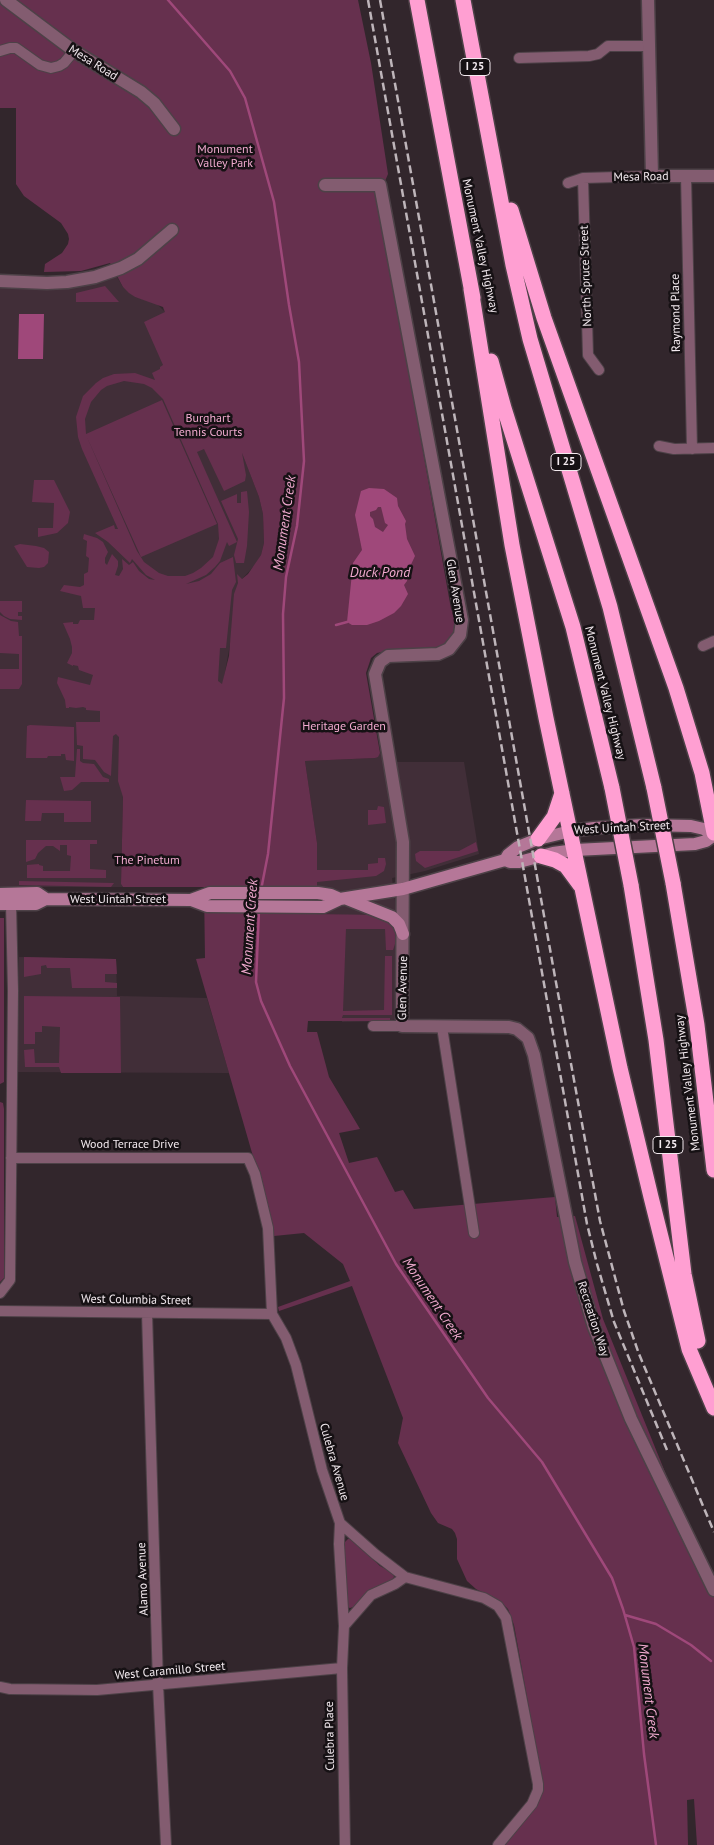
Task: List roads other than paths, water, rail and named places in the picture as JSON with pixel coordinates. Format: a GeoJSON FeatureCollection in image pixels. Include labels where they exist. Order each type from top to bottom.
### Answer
{"type":"FeatureCollection","features":[{"type":"Feature","properties":{"kind":"highway","name":"Monument Valley Highway"},"geometry":{"type":"LineString","coordinates":[[417,0],[471,289],[504,408],[573,628],[612,788],[631,885],[656,1040],[684,1274],[693,1322],[714,1404]]}},
{"type":"Feature","properties":{"kind":"highway","name":"Monument Valley Highway"},"geometry":{"type":"LineString","coordinates":[[463,0],[513,265],[530,339],[610,608],[654,788],[673,884],[697,1025],[714,1170]]}},
{"type":"Feature","properties":{"kind":"highway"},"geometry":{"type":"LineString","coordinates":[[488,134],[544,318],[676,688],[702,773],[714,834]]}},
{"type":"Feature","properties":{"kind":"highway"},"geometry":{"type":"LineString","coordinates":[[471,289],[512,546],[620,1068],[689,1349],[714,1408]]}},
{"type":"Feature","properties":{"kind":"highway"},"geometry":{"type":"LineString","coordinates":[[702,773],[714,792]]}},
{"type":"Feature","properties":{"kind":"highway"},"geometry":{"type":"LineString","coordinates":[[538,839],[554,817],[562,791]]}},
{"type":"Feature","properties":{"kind":"highway"},"geometry":{"type":"LineString","coordinates":[[541,856],[566,866],[583,889]]}},
{"type":"Feature","properties":{"kind":"main road","name":"West Uintah Street"},"geometry":{"type":"LineString","coordinates":[[6,904],[36,904],[46,899],[191,900],[203,906],[319,907],[330,905],[342,899],[403,890],[505,860],[519,862],[575,850],[695,844],[706,841],[714,834],[691,826],[643,825],[571,831],[538,839],[518,847],[505,860]]}},
{"type":"Feature","properties":{"kind":"main road","name":"West Uintah Street"},"geometry":{"type":"LineString","coordinates":[[0,894],[37,893],[46,899]]}},
{"type":"Feature","properties":{"kind":"main road","name":"West Uintah Street"},"geometry":{"type":"LineString","coordinates":[[191,900],[203,894],[219,893],[318,893],[342,899]]}},
{"type":"Feature","properties":{"kind":"main road"},"geometry":{"type":"LineString","coordinates":[[342,899],[392,917],[399,924],[403,934]]}},
{"type":"Feature","properties":{"kind":"street","name":"Mesa Road"},"geometry":{"type":"LineString","coordinates":[[6,0],[74,51],[141,92],[154,103],[174,129]]}},
{"type":"Feature","properties":{"kind":"street"},"geometry":{"type":"LineString","coordinates":[[648,0],[652,176]]}},
{"type":"Feature","properties":{"kind":"street"},"geometry":{"type":"LineString","coordinates":[[519,58],[589,56],[598,54],[608,46],[649,46]]}},
{"type":"Feature","properties":{"kind":"street"},"geometry":{"type":"LineString","coordinates":[[0,51],[16,48],[40,64],[51,68],[64,63],[74,51]]}},
{"type":"Feature","properties":{"kind":"street","name":"Raymond Place"},"geometry":{"type":"LineString","coordinates":[[686,176],[692,448]]}},
{"type":"Feature","properties":{"kind":"street","name":"Mesa Road"},"geometry":{"type":"LineString","coordinates":[[568,183],[583,178],[714,176]]}},
{"type":"Feature","properties":{"kind":"street","name":"North Spruce Street"},"geometry":{"type":"LineString","coordinates":[[583,178],[588,356],[599,370]]}},
{"type":"Feature","properties":{"kind":"street","name":"Glen Avenue"},"geometry":{"type":"LineString","coordinates":[[325,185],[380,185],[462,620],[460,635],[449,649],[438,654],[388,656],[380,662],[375,674],[401,832],[403,890],[402,1026]]}},
{"type":"Feature","properties":{"kind":"street"},"geometry":{"type":"LineString","coordinates":[[0,281],[47,283],[68,282],[95,277],[121,268],[138,259],[172,230]]}},
{"type":"Feature","properties":{"kind":"street"},"geometry":{"type":"LineString","coordinates":[[660,446],[674,449],[714,448]]}},
{"type":"Feature","properties":{"kind":"street"},"geometry":{"type":"LineString","coordinates":[[703,646],[714,641]]}},
{"type":"Feature","properties":{"kind":"street"},"geometry":{"type":"LineString","coordinates":[[0,1293],[10,1280],[12,991],[6,904]]}},
{"type":"Feature","properties":{"kind":"street"},"geometry":{"type":"LineString","coordinates":[[373,1026],[442,1027],[474,1233]]}},
{"type":"Feature","properties":{"kind":"street","name":"Recreation Way"},"geometry":{"type":"LineString","coordinates":[[442,1027],[510,1027],[517,1028],[528,1038],[534,1055],[575,1262],[594,1328],[631,1419],[714,1590]]}},
{"type":"Feature","properties":{"kind":"street"},"geometry":{"type":"LineString","coordinates":[[0,1095],[11,1095]]}},
{"type":"Feature","properties":{"kind":"street","name":"Wood Terrace Drive"},"geometry":{"type":"LineString","coordinates":[[11,1158],[248,1158]]}},
{"type":"Feature","properties":{"kind":"street","name":"Culebra Avenue"},"geometry":{"type":"LineString","coordinates":[[248,1158],[255,1174],[268,1228],[272,1314],[286,1338],[296,1365],[322,1470],[340,1522],[375,1554],[405,1577],[484,1598],[498,1606],[506,1618],[538,1784],[536,1797],[532,1804],[498,1845]]}},
{"type":"Feature","properties":{"kind":"street","name":"West Columbia Street"},"geometry":{"type":"LineString","coordinates":[[0,1311],[272,1314]]}},
{"type":"Feature","properties":{"kind":"street","name":"Alamo Avenue"},"geometry":{"type":"LineString","coordinates":[[147,1313],[158,1684],[166,1845]]}},
{"type":"Feature","properties":{"kind":"street","name":"Culebra Place"},"geometry":{"type":"LineString","coordinates":[[340,1522],[339,1544],[344,1626],[342,1668],[345,1845]]}},
{"type":"Feature","properties":{"kind":"street"},"geometry":{"type":"LineString","coordinates":[[344,1626],[371,1595],[405,1577]]}},
{"type":"Feature","properties":{"kind":"street","name":"West Caramillo Street"},"geometry":{"type":"LineString","coordinates":[[0,1688],[10,1690],[77,1690],[342,1668]]}},
{"type":"Feature","properties":{"kind":"water"},"geometry":{"type":"Polygon","coordinates":[[[19,314],[44,314],[43,359],[18,359],[19,314]]]}},
{"type":"Feature","properties":{"kind":"water","name":"Duck Pond"},"geometry":{"type":"Polygon","coordinates":[[[369,488],[384,489],[397,498],[398,506],[406,521],[407,539],[415,556],[404,585],[408,594],[401,606],[394,613],[379,621],[367,625],[352,625],[347,622],[353,563],[362,550],[355,515],[361,491],[369,488]],[[381,507],[370,512],[370,516],[375,527],[383,532],[388,525],[385,523],[381,507]]]}},
{"type":"Feature","properties":{"kind":"waterway","name":"Monument Creek"},"geometry":{"type":"LineString","coordinates":[[168,0],[230,71],[245,98],[274,202],[299,362],[304,461],[297,526],[286,577],[283,614],[284,698],[268,854],[261,890]]}},
{"type":"Feature","properties":{"kind":"waterway"},"geometry":{"type":"LineString","coordinates":[[336,625],[347,622]]}},
{"type":"Feature","properties":{"kind":"waterway","name":"Monument Creek"},"geometry":{"type":"LineString","coordinates":[[259,910],[256,982],[261,1001],[290,1066],[396,1264],[488,1398],[542,1462],[612,1578],[634,1647],[644,1754],[656,1845]]}},
{"type":"Feature","properties":{"kind":"waterway"},"geometry":{"type":"LineString","coordinates":[[625,1615],[656,1624],[691,1645],[711,1661]]}},
{"type":"Feature","properties":{"kind":"railway"},"geometry":{"type":"LineString","coordinates":[[368,0],[587,1224],[614,1322],[667,1450]]}},
{"type":"Feature","properties":{"kind":"railway"},"geometry":{"type":"LineString","coordinates":[[380,0],[600,1221],[624,1311],[639,1354],[714,1532]]}},
{"type":"Feature","properties":{"kind":"park label","name":"Monument Valley Park"},"geometry":{"type":"Point","coordinates":[225,157]}},
{"type":"Feature","properties":{"kind":"park label","name":"Burghart Tennis Courts"},"geometry":{"type":"Point","coordinates":[208,426]}},
{"type":"Feature","properties":{"kind":"park label","name":"Heritage Garden"},"geometry":{"type":"Point","coordinates":[344,727]}},
{"type":"Feature","properties":{"kind":"park label","name":"The Pinetum"},"geometry":{"type":"Point","coordinates":[147,861]}}]}
